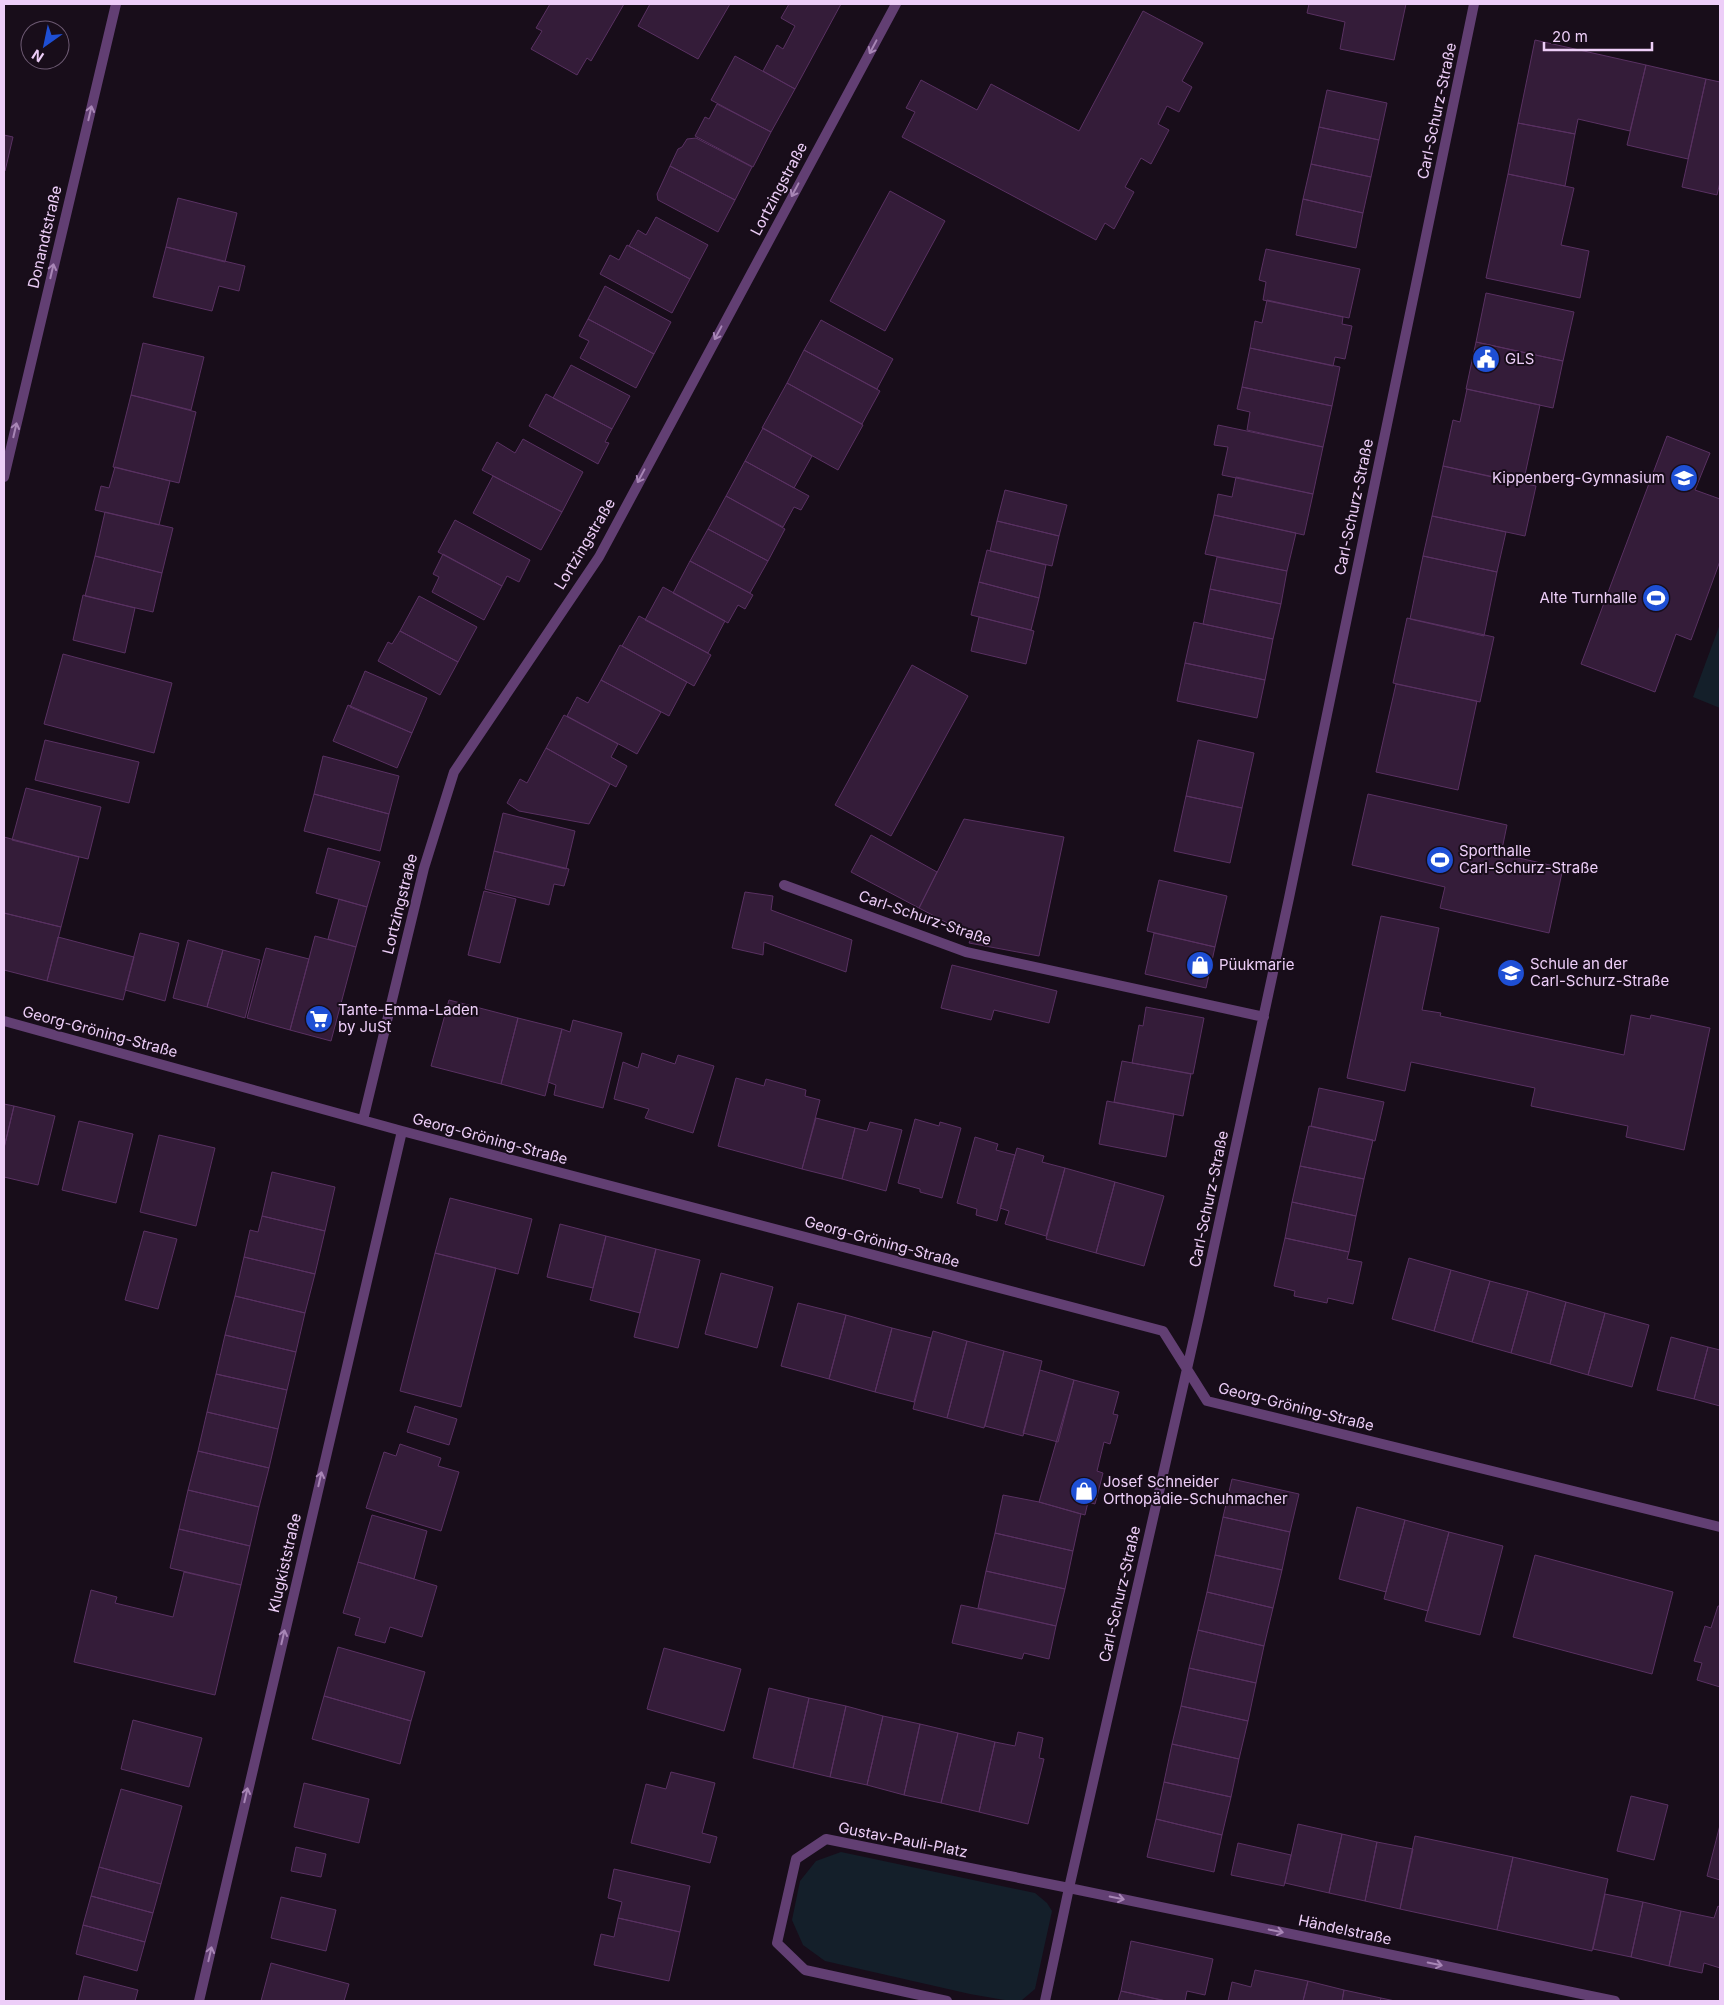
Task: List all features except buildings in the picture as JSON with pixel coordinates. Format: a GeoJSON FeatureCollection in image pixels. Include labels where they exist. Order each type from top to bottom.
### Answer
{"type":"FeatureCollection","features":[{"type":"Feature","properties":{"kind":"street","name":"Donandtstraße"},"geometry":{"type":"LineString","coordinates":[[4,477],[116,4]]}},
{"type":"Feature","properties":{"kind":"street","name":"Lortzingstraße"},"geometry":{"type":"LineString","coordinates":[[363,1120],[424,868],[454,772],[599,557],[896,4]]}},
{"type":"Feature","properties":{"kind":"street","name":"Carl-Schurz-Straße"},"geometry":{"type":"LineString","coordinates":[[1045,2001],[1199,1316],[1264,1017],[1474,4]]}},
{"type":"Feature","properties":{"kind":"street","name":"Carl-Schurz-Straße"},"geometry":{"type":"LineString","coordinates":[[784,884],[966,952],[1264,1017]]}},
{"type":"Feature","properties":{"kind":"street","name":"Georg-Gröning-Straße"},"geometry":{"type":"LineString","coordinates":[[4,1021],[402,1131],[1163,1331],[1207,1401],[1720,1527]]}},
{"type":"Feature","properties":{"kind":"street","name":"Klugkiststraße"},"geometry":{"type":"LineString","coordinates":[[199,2001],[402,1131]]}},
{"type":"Feature","properties":{"kind":"street","name":"Gustav-Pauli-Platz"},"geometry":{"type":"LineString","coordinates":[[948,2001],[805,1970],[777,1943],[796,1859],[826,1840],[1069,1888]]}},
{"type":"Feature","properties":{"kind":"street","name":"Händelstraße"},"geometry":{"type":"LineString","coordinates":[[1069,1888],[1615,2001]]}},
{"type":"Feature","properties":{"kind":"shaded area"},"geometry":{"type":"Polygon","coordinates":[[[1720,624],[1720,708],[1693,697],[1720,624]]]}},
{"type":"Feature","properties":{"kind":"shaded area"},"geometry":{"type":"Polygon","coordinates":[[[841,1852],[1035,1893],[1047,1903],[1052,1911],[1035,1989],[1022,2000],[1010,2001],[970,1994],[825,1961],[803,1945],[792,1920],[800,1881],[816,1861],[841,1852]]]}},
{"type":"Feature","properties":{"kind":"place","name":"GLS"},"geometry":{"type":"Point","coordinates":[1486,359]}},
{"type":"Feature","properties":{"kind":"place","name":"Kippenberg-Gymnasium"},"geometry":{"type":"Point","coordinates":[1684,478]}},
{"type":"Feature","properties":{"kind":"place","name":"Alte Turnhalle"},"geometry":{"type":"Point","coordinates":[1656,598]}},
{"type":"Feature","properties":{"kind":"place","name":"Sporthalle Carl-Schurz-Straße"},"geometry":{"type":"Point","coordinates":[1440,860]}},
{"type":"Feature","properties":{"kind":"place","name":"Püukmarie"},"geometry":{"type":"Point","coordinates":[1200,965]}},
{"type":"Feature","properties":{"kind":"place","name":"Schule an der Carl-Schurz-Straße"},"geometry":{"type":"Point","coordinates":[1511,973]}},
{"type":"Feature","properties":{"kind":"place","name":"Tante-Emma-Laden by JuSt"},"geometry":{"type":"Point","coordinates":[319,1019]}},
{"type":"Feature","properties":{"kind":"place","name":"Josef Schneider Orthopädie-Schuhmacher"},"geometry":{"type":"Point","coordinates":[1084,1491]}}]}
